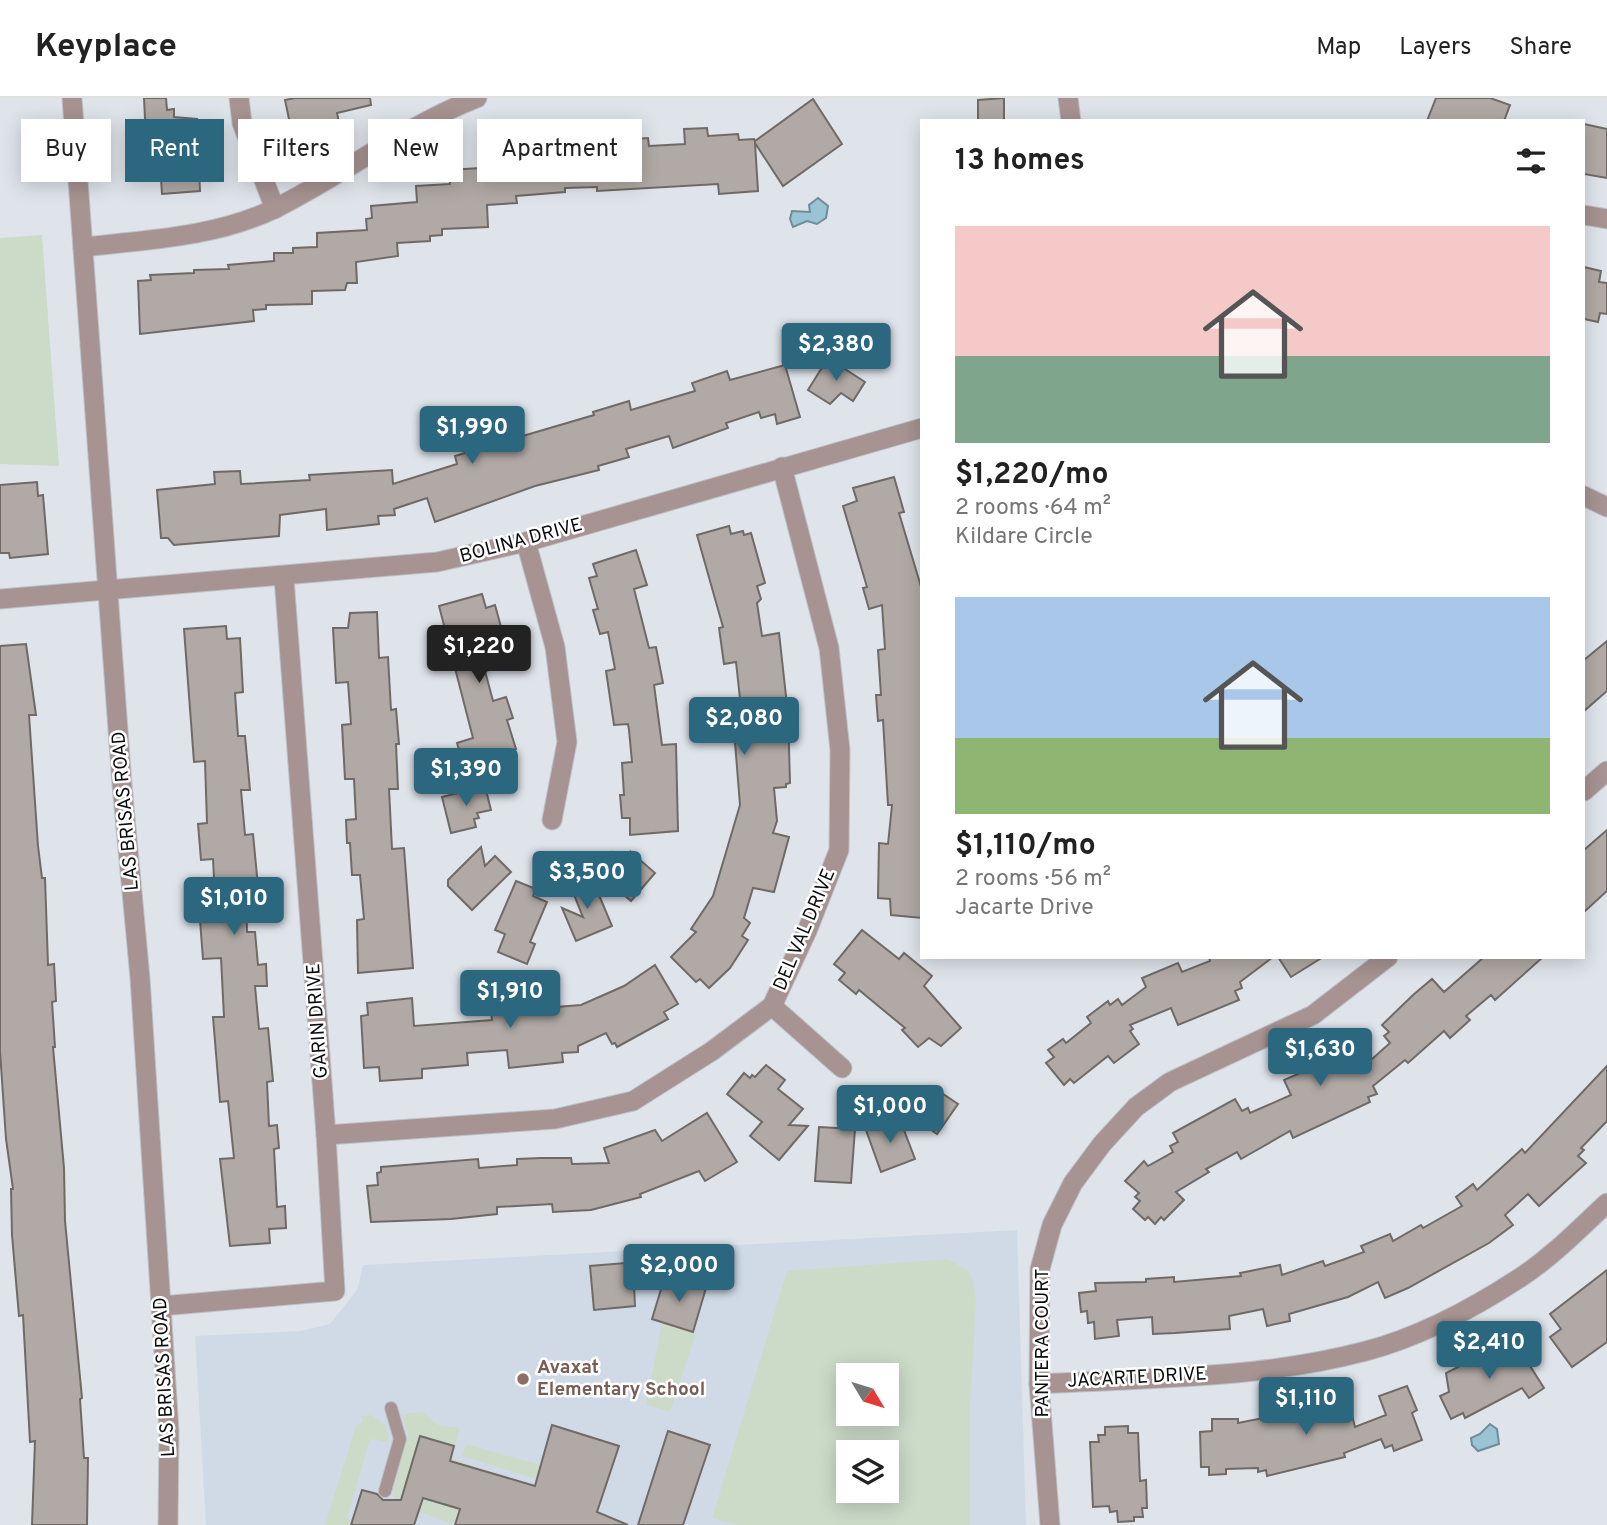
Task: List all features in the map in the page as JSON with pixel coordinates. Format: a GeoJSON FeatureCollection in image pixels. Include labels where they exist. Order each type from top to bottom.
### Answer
{"type":"FeatureCollection","features":[{"type":"Feature","properties":{"kind":"street","name":"LAS BRISAS ROAD"},"geometry":{"type":"LineString","coordinates":[[72,98],[122,785],[141,978],[169,1431],[168,1525]]}},
{"type":"Feature","properties":{"kind":"street"},"geometry":{"type":"LineString","coordinates":[[239,98],[242,123],[275,209]]}},
{"type":"Feature","properties":{"kind":"street"},"geometry":{"type":"LineString","coordinates":[[83,247],[204,232],[275,209],[398,137],[477,98]]}},
{"type":"Feature","properties":{"kind":"street"},"geometry":{"type":"LineString","coordinates":[[1068,98],[1071,119]]}},
{"type":"Feature","properties":{"kind":"street"},"geometry":{"type":"LineString","coordinates":[[1585,215],[1607,219]]}},
{"type":"Feature","properties":{"kind":"street","name":"BOLINA DRIVE"},"geometry":{"type":"LineString","coordinates":[[0,599],[284,578],[437,562],[526,542],[920,429]]}},
{"type":"Feature","properties":{"kind":"street","name":"DEL VAL DRIVE"},"geometry":{"type":"LineString","coordinates":[[326,1135],[555,1119],[633,1101],[712,1051],[772,1006],[807,931],[839,850],[840,750],[829,648],[782,467]]}},
{"type":"Feature","properties":{"kind":"street"},"geometry":{"type":"LineString","coordinates":[[1585,497],[1607,508]]}},
{"type":"Feature","properties":{"kind":"street"},"geometry":{"type":"LineString","coordinates":[[526,542],[555,647],[567,742],[552,820]]}},
{"type":"Feature","properties":{"kind":"street","name":"GARIN DRIVE"},"geometry":{"type":"LineString","coordinates":[[161,1306],[335,1291],[326,1135],[284,578]]}},
{"type":"Feature","properties":{"kind":"street"},"geometry":{"type":"LineString","coordinates":[[1585,790],[1607,771]]}},
{"type":"Feature","properties":{"kind":"street","name":"PANTERA COURT"},"geometry":{"type":"LineString","coordinates":[[1050,1525],[1039,1384],[1040,1269],[1052,1225],[1073,1183],[1102,1144],[1136,1107],[1170,1082],[1313,1015],[1385,959]]}},
{"type":"Feature","properties":{"kind":"street"},"geometry":{"type":"LineString","coordinates":[[772,1006],[842,1068]]}},
{"type":"Feature","properties":{"kind":"street","name":"JACARTE DRIVE"},"geometry":{"type":"LineString","coordinates":[[1039,1384],[1198,1376],[1296,1366],[1367,1351],[1462,1313],[1520,1278],[1607,1203]]}},
{"type":"Feature","properties":{"kind":"lane"},"geometry":{"type":"LineString","coordinates":[[385,1491],[400,1438],[391,1408]]}},
{"type":"Feature","properties":{"kind":"shaded area","name":"Avaxat Elementary School"},"geometry":{"type":"Polygon","coordinates":[[[1017,1230],[1026,1525],[206,1525],[195,1336],[301,1331],[330,1324],[357,1290],[363,1265],[1017,1230]]]}},
{"type":"Feature","properties":{"kind":"green space"},"geometry":{"type":"Polygon","coordinates":[[[42,235],[59,466],[0,464],[0,238],[42,235]]]}},
{"type":"Feature","properties":{"kind":"green space"},"geometry":{"type":"Polygon","coordinates":[[[948,1259],[967,1270],[973,1279],[976,1302],[970,1407],[970,1525],[738,1525],[712,1518],[787,1271],[948,1259]]]}},
{"type":"Feature","properties":{"kind":"green space"},"geometry":{"type":"Polygon","coordinates":[[[662,1323],[696,1333],[670,1412],[646,1405],[662,1323]]]}},
{"type":"Feature","properties":{"kind":"green space"},"geometry":{"type":"Polygon","coordinates":[[[422,1412],[438,1425],[460,1428],[451,1458],[473,1466],[453,1524],[394,1503],[393,1492],[408,1435],[403,1417],[408,1413],[422,1412]]]}},
{"type":"Feature","properties":{"kind":"green space"},"geometry":{"type":"Polygon","coordinates":[[[371,1415],[386,1425],[389,1442],[370,1439],[347,1518],[350,1520],[349,1525],[325,1525],[356,1426],[363,1421],[361,1416],[371,1415]]]}},
{"type":"Feature","properties":{"kind":"green space"},"geometry":{"type":"Polygon","coordinates":[[[466,1444],[540,1465],[541,1468],[605,1489],[584,1494],[462,1456],[466,1444]]]}},
{"type":"Feature","properties":{"kind":"water"},"geometry":{"type":"Polygon","coordinates":[[[818,198],[828,206],[826,218],[817,224],[807,221],[793,227],[790,219],[792,211],[810,212],[809,205],[818,198]]]}},
{"type":"Feature","properties":{"kind":"water"},"geometry":{"type":"Polygon","coordinates":[[[1490,1424],[1497,1429],[1499,1444],[1478,1451],[1472,1445],[1471,1438],[1480,1434],[1490,1424]]]}},
{"type":"Feature","properties":{"kind":"building"},"geometry":{"type":"Polygon","coordinates":[[[144,98],[166,98],[167,110],[174,109],[174,117],[197,119],[145,119],[144,98]]]}},
{"type":"Feature","properties":{"kind":"building"},"geometry":{"type":"Polygon","coordinates":[[[370,98],[371,105],[337,113],[338,119],[289,119],[285,100],[370,98]]]}},
{"type":"Feature","properties":{"kind":"building"},"geometry":{"type":"Polygon","coordinates":[[[1004,98],[1004,119],[978,119],[978,100],[1004,98]]]}},
{"type":"Feature","properties":{"kind":"building"},"geometry":{"type":"Polygon","coordinates":[[[1436,98],[1490,98],[1510,105],[1505,119],[1428,119],[1436,98]]]}},
{"type":"Feature","properties":{"kind":"building"},"geometry":{"type":"Polygon","coordinates":[[[813,99],[842,144],[783,186],[755,143],[758,191],[719,194],[718,184],[597,191],[597,187],[565,188],[565,192],[516,196],[517,203],[487,205],[488,227],[442,229],[442,235],[430,236],[430,241],[397,243],[398,256],[356,262],[357,283],[347,283],[345,290],[312,291],[312,304],[266,305],[266,309],[253,310],[254,321],[140,334],[138,281],[151,280],[150,275],[194,273],[194,270],[229,269],[228,265],[274,261],[274,253],[293,253],[293,248],[317,247],[317,233],[367,230],[366,219],[372,218],[371,206],[417,202],[416,186],[463,182],[463,169],[477,168],[477,182],[642,182],[642,138],[648,138],[649,146],[685,144],[684,129],[707,128],[708,136],[738,134],[739,140],[755,141],[813,99]]]}},
{"type":"Feature","properties":{"kind":"building"},"geometry":{"type":"Polygon","coordinates":[[[1585,124],[1607,129],[1607,178],[1585,174],[1585,124]]]}},
{"type":"Feature","properties":{"kind":"building"},"geometry":{"type":"Polygon","coordinates":[[[161,182],[200,182],[200,191],[162,194],[161,182]]]}},
{"type":"Feature","properties":{"kind":"building"},"geometry":{"type":"Polygon","coordinates":[[[1585,267],[1601,271],[1599,282],[1607,283],[1607,314],[1600,313],[1598,322],[1585,319],[1585,267]]]}},
{"type":"Feature","properties":{"kind":"building"},"geometry":{"type":"Polygon","coordinates":[[[828,358],[865,382],[853,401],[841,393],[830,404],[808,390],[828,358]]]}},
{"type":"Feature","properties":{"kind":"building"},"geometry":{"type":"Polygon","coordinates":[[[785,365],[800,417],[777,424],[775,414],[761,418],[759,412],[726,423],[728,428],[673,448],[669,436],[626,449],[629,457],[598,466],[599,470],[535,486],[435,522],[427,498],[394,509],[395,515],[378,516],[379,524],[327,530],[326,509],[280,515],[279,536],[174,545],[168,538],[161,538],[157,490],[215,484],[214,472],[240,471],[241,484],[310,480],[309,475],[392,470],[393,484],[457,464],[455,456],[594,415],[593,412],[629,401],[631,410],[695,391],[692,383],[727,371],[730,380],[785,365]]]}},
{"type":"Feature","properties":{"kind":"building"},"geometry":{"type":"Polygon","coordinates":[[[894,477],[904,512],[899,513],[920,583],[920,918],[891,915],[890,899],[878,898],[879,843],[888,844],[892,805],[888,805],[883,720],[878,721],[876,695],[881,695],[878,650],[885,649],[882,605],[869,609],[863,588],[867,587],[843,506],[857,501],[853,488],[894,477]]]}},
{"type":"Feature","properties":{"kind":"building"},"geometry":{"type":"Polygon","coordinates":[[[37,482],[38,496],[43,495],[48,554],[10,558],[9,553],[0,553],[0,485],[37,482]]]}},
{"type":"Feature","properties":{"kind":"building"},"geometry":{"type":"Polygon","coordinates":[[[729,526],[731,534],[743,531],[744,535],[751,533],[765,583],[757,586],[761,599],[757,603],[762,636],[779,633],[788,714],[790,783],[786,784],[786,787],[774,788],[777,821],[773,833],[789,837],[774,892],[753,888],[744,918],[750,923],[742,936],[748,940],[730,968],[709,988],[700,979],[696,982],[671,957],[696,932],[691,929],[713,896],[740,805],[733,717],[742,717],[736,662],[724,664],[719,628],[723,627],[697,535],[729,526]]]}},
{"type":"Feature","properties":{"kind":"building"},"geometry":{"type":"Polygon","coordinates":[[[636,550],[647,585],[634,589],[649,648],[656,647],[663,683],[654,685],[662,745],[676,744],[678,831],[630,835],[630,818],[622,818],[620,795],[624,795],[622,763],[632,762],[629,730],[628,724],[614,725],[606,671],[615,669],[608,632],[600,634],[593,610],[598,609],[589,578],[597,576],[593,564],[636,550]]]}},
{"type":"Feature","properties":{"kind":"building"},"geometry":{"type":"Polygon","coordinates":[[[482,594],[486,608],[495,605],[501,627],[493,629],[502,660],[487,664],[489,670],[485,671],[493,701],[506,697],[513,718],[507,720],[516,749],[508,751],[512,766],[468,780],[457,743],[473,738],[439,606],[482,594]]]}},
{"type":"Feature","properties":{"kind":"building"},"geometry":{"type":"Polygon","coordinates":[[[377,612],[379,658],[388,657],[391,710],[396,709],[399,744],[396,744],[398,789],[389,789],[392,849],[404,848],[413,968],[358,973],[357,920],[364,919],[360,875],[352,875],[350,843],[347,843],[346,820],[356,819],[354,779],[345,779],[342,725],[351,724],[348,682],[336,683],[333,628],[348,628],[350,613],[377,612]]]}},
{"type":"Feature","properties":{"kind":"building"},"geometry":{"type":"Polygon","coordinates":[[[226,626],[227,639],[240,638],[243,692],[235,693],[238,736],[245,736],[250,790],[241,790],[245,835],[253,834],[258,886],[246,887],[247,932],[255,932],[258,965],[266,964],[267,986],[255,986],[259,1029],[268,1028],[273,1081],[267,1082],[269,1126],[277,1125],[279,1148],[274,1149],[277,1207],[285,1206],[286,1228],[269,1229],[270,1243],[230,1246],[220,1159],[234,1158],[228,1101],[220,1102],[213,1017],[224,1017],[221,958],[203,959],[200,920],[216,918],[213,859],[201,860],[198,824],[207,823],[205,761],[194,762],[184,629],[226,626]]]}},
{"type":"Feature","properties":{"kind":"building"},"geometry":{"type":"Polygon","coordinates":[[[1607,641],[1607,691],[1585,710],[1585,659],[1607,641]]]}},
{"type":"Feature","properties":{"kind":"building"},"geometry":{"type":"Polygon","coordinates":[[[26,644],[36,715],[29,715],[38,846],[42,878],[45,878],[48,965],[54,964],[56,1001],[52,1002],[53,1047],[64,1168],[65,1221],[82,1398],[84,1458],[88,1458],[87,1525],[32,1525],[35,1441],[30,1442],[23,1315],[19,1316],[12,1235],[13,1189],[6,1139],[0,1051],[0,646],[26,644]]]}},
{"type":"Feature","properties":{"kind":"building"},"geometry":{"type":"Polygon","coordinates":[[[485,786],[491,810],[477,813],[479,818],[474,819],[476,827],[451,833],[442,797],[485,786]]]}},
{"type":"Feature","properties":{"kind":"building"},"geometry":{"type":"Polygon","coordinates":[[[1607,830],[1607,891],[1585,911],[1585,849],[1607,830]]]}},
{"type":"Feature","properties":{"kind":"building"},"geometry":{"type":"Polygon","coordinates":[[[481,847],[485,866],[495,856],[511,872],[472,910],[448,886],[448,880],[481,847]]]}},
{"type":"Feature","properties":{"kind":"building"},"geometry":{"type":"Polygon","coordinates":[[[612,852],[632,869],[631,852],[655,873],[631,901],[596,871],[612,852]]]}},
{"type":"Feature","properties":{"kind":"building"},"geometry":{"type":"Polygon","coordinates":[[[591,876],[612,926],[576,941],[562,908],[583,917],[570,885],[591,876]]]}},
{"type":"Feature","properties":{"kind":"building"},"geometry":{"type":"Polygon","coordinates":[[[516,881],[536,889],[533,896],[547,902],[530,942],[535,944],[527,964],[498,952],[505,934],[495,930],[516,881]]]}},
{"type":"Feature","properties":{"kind":"building"},"geometry":{"type":"Polygon","coordinates":[[[862,930],[899,959],[904,953],[932,976],[924,986],[961,1028],[941,1046],[929,1038],[918,1047],[902,1030],[905,1028],[859,990],[856,994],[839,980],[845,973],[834,964],[862,930]]]}},
{"type":"Feature","properties":{"kind":"building"},"geometry":{"type":"Polygon","coordinates":[[[1270,959],[1240,982],[1242,988],[1235,991],[1239,1000],[1178,1025],[1171,1008],[1130,1025],[1133,1029],[1130,1031],[1139,1044],[1114,1063],[1108,1056],[1074,1083],[1070,1079],[1064,1085],[1046,1063],[1054,1057],[1048,1050],[1063,1039],[1066,1043],[1091,1023],[1087,1017],[1108,1001],[1110,1005],[1118,999],[1122,1005],[1146,987],[1142,978],[1178,963],[1182,972],[1210,961],[1270,959]]]}},
{"type":"Feature","properties":{"kind":"building"},"geometry":{"type":"Polygon","coordinates":[[[1279,959],[1320,959],[1291,977],[1279,959]]]}},
{"type":"Feature","properties":{"kind":"building"},"geometry":{"type":"Polygon","coordinates":[[[1482,959],[1541,959],[1495,1000],[1491,995],[1466,1016],[1470,1020],[1450,1038],[1444,1031],[1408,1063],[1405,1060],[1373,1086],[1377,1094],[1368,1097],[1370,1102],[1293,1138],[1290,1131],[1241,1159],[1237,1152],[1206,1169],[1209,1172],[1176,1192],[1184,1200],[1164,1220],[1161,1217],[1155,1224],[1148,1217],[1145,1220],[1133,1209],[1140,1201],[1135,1197],[1139,1193],[1125,1181],[1144,1161],[1148,1166],[1173,1152],[1170,1146],[1178,1142],[1173,1133],[1235,1099],[1242,1111],[1248,1108],[1250,1113],[1291,1095],[1284,1080],[1339,1056],[1346,1072],[1371,1060],[1390,1043],[1384,1036],[1389,1032],[1382,1025],[1413,995],[1432,979],[1444,992],[1482,959]]]}},
{"type":"Feature","properties":{"kind":"building"},"geometry":{"type":"Polygon","coordinates":[[[655,965],[678,1004],[664,1012],[668,1019],[617,1047],[606,1033],[578,1046],[578,1052],[562,1053],[563,1062],[509,1068],[507,1050],[467,1053],[468,1065],[422,1069],[422,1078],[380,1081],[379,1067],[364,1068],[361,1016],[368,1015],[367,1003],[412,998],[414,1026],[492,1020],[491,1012],[581,1005],[624,986],[655,965]]]}},
{"type":"Feature","properties":{"kind":"building"},"geometry":{"type":"Polygon","coordinates":[[[766,1065],[785,1080],[778,1089],[803,1109],[789,1125],[808,1126],[779,1160],[750,1136],[762,1122],[727,1094],[744,1073],[750,1078],[752,1075],[755,1077],[766,1065]]]}},
{"type":"Feature","properties":{"kind":"building"},"geometry":{"type":"Polygon","coordinates":[[[1607,1066],[1607,1121],[1581,1148],[1584,1150],[1578,1156],[1586,1163],[1539,1206],[1528,1194],[1505,1215],[1513,1225],[1489,1243],[1408,1288],[1385,1298],[1378,1282],[1348,1297],[1289,1314],[1290,1321],[1267,1326],[1263,1309],[1229,1316],[1230,1329],[1153,1334],[1152,1317],[1117,1320],[1119,1336],[1095,1339],[1094,1322],[1088,1323],[1087,1311],[1081,1312],[1079,1293],[1096,1291],[1095,1283],[1146,1282],[1146,1279],[1174,1277],[1174,1282],[1241,1276],[1240,1273],[1280,1265],[1282,1275],[1323,1261],[1325,1266],[1364,1252],[1361,1246],[1390,1234],[1393,1241],[1421,1225],[1423,1228],[1462,1206],[1456,1197],[1473,1184],[1477,1190],[1522,1149],[1525,1153],[1607,1066]]]}},
{"type":"Feature","properties":{"kind":"building"},"geometry":{"type":"Polygon","coordinates":[[[914,1089],[924,1096],[928,1091],[934,1095],[937,1090],[958,1104],[937,1134],[901,1108],[914,1089]]]}},
{"type":"Feature","properties":{"kind":"building"},"geometry":{"type":"Polygon","coordinates":[[[707,1113],[737,1162],[705,1181],[699,1171],[640,1194],[641,1197],[591,1210],[553,1212],[552,1204],[497,1207],[497,1214],[371,1222],[367,1186],[378,1185],[377,1173],[381,1172],[381,1167],[478,1159],[479,1168],[517,1165],[517,1159],[541,1158],[571,1158],[572,1164],[609,1163],[604,1148],[655,1130],[662,1141],[707,1113]]]}},
{"type":"Feature","properties":{"kind":"building"},"geometry":{"type":"Polygon","coordinates":[[[899,1117],[915,1159],[881,1172],[866,1130],[899,1117]]]}},
{"type":"Feature","properties":{"kind":"building"},"geometry":{"type":"Polygon","coordinates":[[[819,1127],[855,1129],[851,1183],[815,1181],[819,1127]]]}},
{"type":"Feature","properties":{"kind":"building"},"geometry":{"type":"Polygon","coordinates":[[[625,1263],[625,1267],[633,1266],[635,1306],[594,1310],[590,1266],[625,1263]]]}},
{"type":"Feature","properties":{"kind":"building"},"geometry":{"type":"Polygon","coordinates":[[[1607,1270],[1607,1342],[1572,1367],[1550,1337],[1561,1329],[1550,1314],[1607,1270]]]}},
{"type":"Feature","properties":{"kind":"building"},"geometry":{"type":"Polygon","coordinates":[[[665,1276],[706,1288],[693,1332],[652,1319],[665,1276]]]}},
{"type":"Feature","properties":{"kind":"building"},"geometry":{"type":"Polygon","coordinates":[[[1513,1339],[1544,1388],[1529,1398],[1522,1388],[1465,1418],[1463,1413],[1451,1419],[1440,1396],[1449,1392],[1446,1373],[1468,1362],[1470,1366],[1513,1339]]]}},
{"type":"Feature","properties":{"kind":"building"},"geometry":{"type":"Polygon","coordinates":[[[1407,1386],[1417,1410],[1412,1413],[1422,1440],[1394,1451],[1392,1445],[1385,1448],[1381,1439],[1344,1453],[1345,1457],[1267,1476],[1266,1470],[1258,1472],[1258,1468],[1226,1469],[1226,1474],[1209,1475],[1209,1467],[1201,1467],[1200,1432],[1212,1431],[1212,1419],[1238,1419],[1238,1423],[1288,1413],[1289,1418],[1349,1403],[1355,1427],[1386,1415],[1379,1396],[1407,1386]]]}},
{"type":"Feature","properties":{"kind":"building"},"geometry":{"type":"Polygon","coordinates":[[[552,1425],[619,1446],[597,1512],[628,1525],[455,1525],[460,1509],[423,1498],[414,1525],[351,1525],[362,1490],[377,1494],[383,1500],[401,1500],[420,1436],[454,1446],[450,1461],[535,1486],[552,1425]]]}},
{"type":"Feature","properties":{"kind":"building"},"geometry":{"type":"Polygon","coordinates":[[[1128,1426],[1128,1433],[1138,1433],[1140,1481],[1146,1480],[1147,1508],[1142,1508],[1143,1517],[1134,1517],[1134,1521],[1118,1522],[1117,1511],[1110,1512],[1109,1506],[1093,1507],[1090,1442],[1099,1442],[1098,1435],[1105,1435],[1105,1427],[1128,1426]]]}},
{"type":"Feature","properties":{"kind":"building"},"geometry":{"type":"Polygon","coordinates":[[[668,1431],[710,1445],[683,1525],[638,1525],[668,1431]]]}},
{"type":"Feature","properties":{"kind":"place","name":"Avaxat Elementary School"},"geometry":{"type":"Point","coordinates":[523,1379]}}]}
